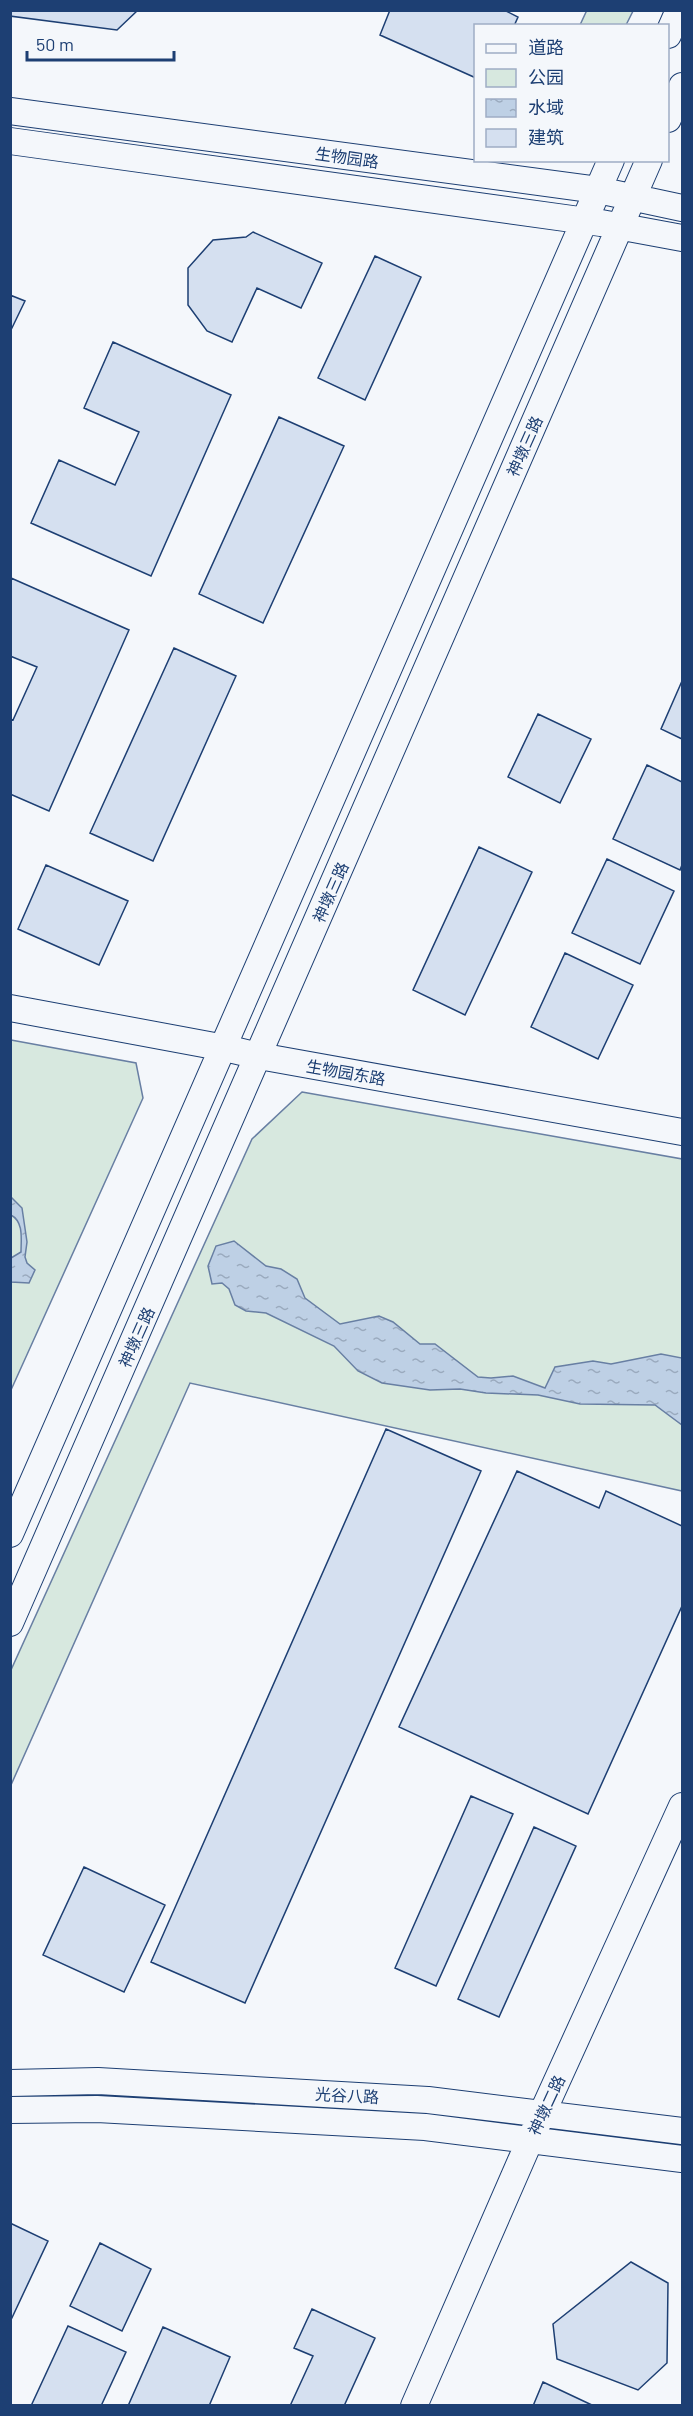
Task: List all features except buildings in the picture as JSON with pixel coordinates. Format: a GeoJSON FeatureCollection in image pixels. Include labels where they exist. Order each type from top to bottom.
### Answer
{"type":"FeatureCollection","features":[{"type":"Feature","properties":{"kind":"street"},"geometry":{"type":"LineString","coordinates":[[669,33],[679,10]]}},
{"type":"Feature","properties":{"kind":"street"},"geometry":{"type":"LineString","coordinates":[[669,117],[682,86]]}},
{"type":"Feature","properties":{"kind":"street","name":"生物园路"},"geometry":{"type":"LineString","coordinates":[[10,111],[598,190],[682,208]]}},
{"type":"Feature","properties":{"kind":"street","name":"生物园路"},"geometry":{"type":"LineString","coordinates":[[10,141],[583,220],[682,238]]}},
{"type":"Feature","properties":{"kind":"street","name":"神墩三路"},"geometry":{"type":"LineString","coordinates":[[10,1534],[225,1048],[610,162]]}},
{"type":"Feature","properties":{"kind":"street","name":"神墩三路"},"geometry":{"type":"LineString","coordinates":[[10,1623],[648,162]]}},
{"type":"Feature","properties":{"kind":"street","name":"生物园东路"},"geometry":{"type":"LineString","coordinates":[[10,1008],[259,1056],[682,1132]]}},
{"type":"Feature","properties":{"kind":"street","name":"神墩二路"},"geometry":{"type":"LineString","coordinates":[[414,2406],[530,2140],[682,1806]]}},
{"type":"Feature","properties":{"kind":"street","name":"光谷八路"},"geometry":{"type":"LineString","coordinates":[[10,2083],[98,2081],[428,2100],[682,2131]]}},
{"type":"Feature","properties":{"kind":"street","name":"光谷八路"},"geometry":{"type":"LineString","coordinates":[[10,2110],[97,2109],[402,2126],[682,2159]]}},
{"type":"Feature","properties":{"kind":"green space"},"geometry":{"type":"Polygon","coordinates":[[[587,10],[633,10],[626,24],[580,24],[587,10]]]}},
{"type":"Feature","properties":{"kind":"green space"},"geometry":{"type":"Polygon","coordinates":[[[11,1040],[136,1063],[143,1098],[11,1390],[11,1040]]]}},
{"type":"Feature","properties":{"kind":"green space"},"geometry":{"type":"Polygon","coordinates":[[[302,1092],[682,1159],[682,1491],[190,1383],[11,1785],[11,1670],[252,1139],[302,1092]]]}},
{"type":"Feature","properties":{"kind":"water"},"geometry":{"type":"Polygon","coordinates":[[[10,1196],[22,1208],[27,1242],[25,1257],[27,1263],[35,1270],[29,1283],[11,1282],[11,1258],[21,1252],[21,1236],[20,1226],[11,1215],[10,1196]]]}},
{"type":"Feature","properties":{"kind":"water"},"geometry":{"type":"Polygon","coordinates":[[[234,1241],[266,1266],[281,1269],[297,1279],[305,1298],[340,1324],[379,1316],[393,1322],[420,1344],[435,1344],[478,1377],[513,1376],[545,1388],[555,1367],[593,1361],[611,1364],[661,1354],[682,1358],[682,1425],[655,1405],[580,1404],[538,1395],[486,1393],[460,1389],[430,1390],[382,1383],[358,1371],[334,1346],[266,1313],[246,1311],[235,1305],[229,1289],[222,1283],[212,1284],[208,1266],[216,1246],[234,1241]]]}}]}
